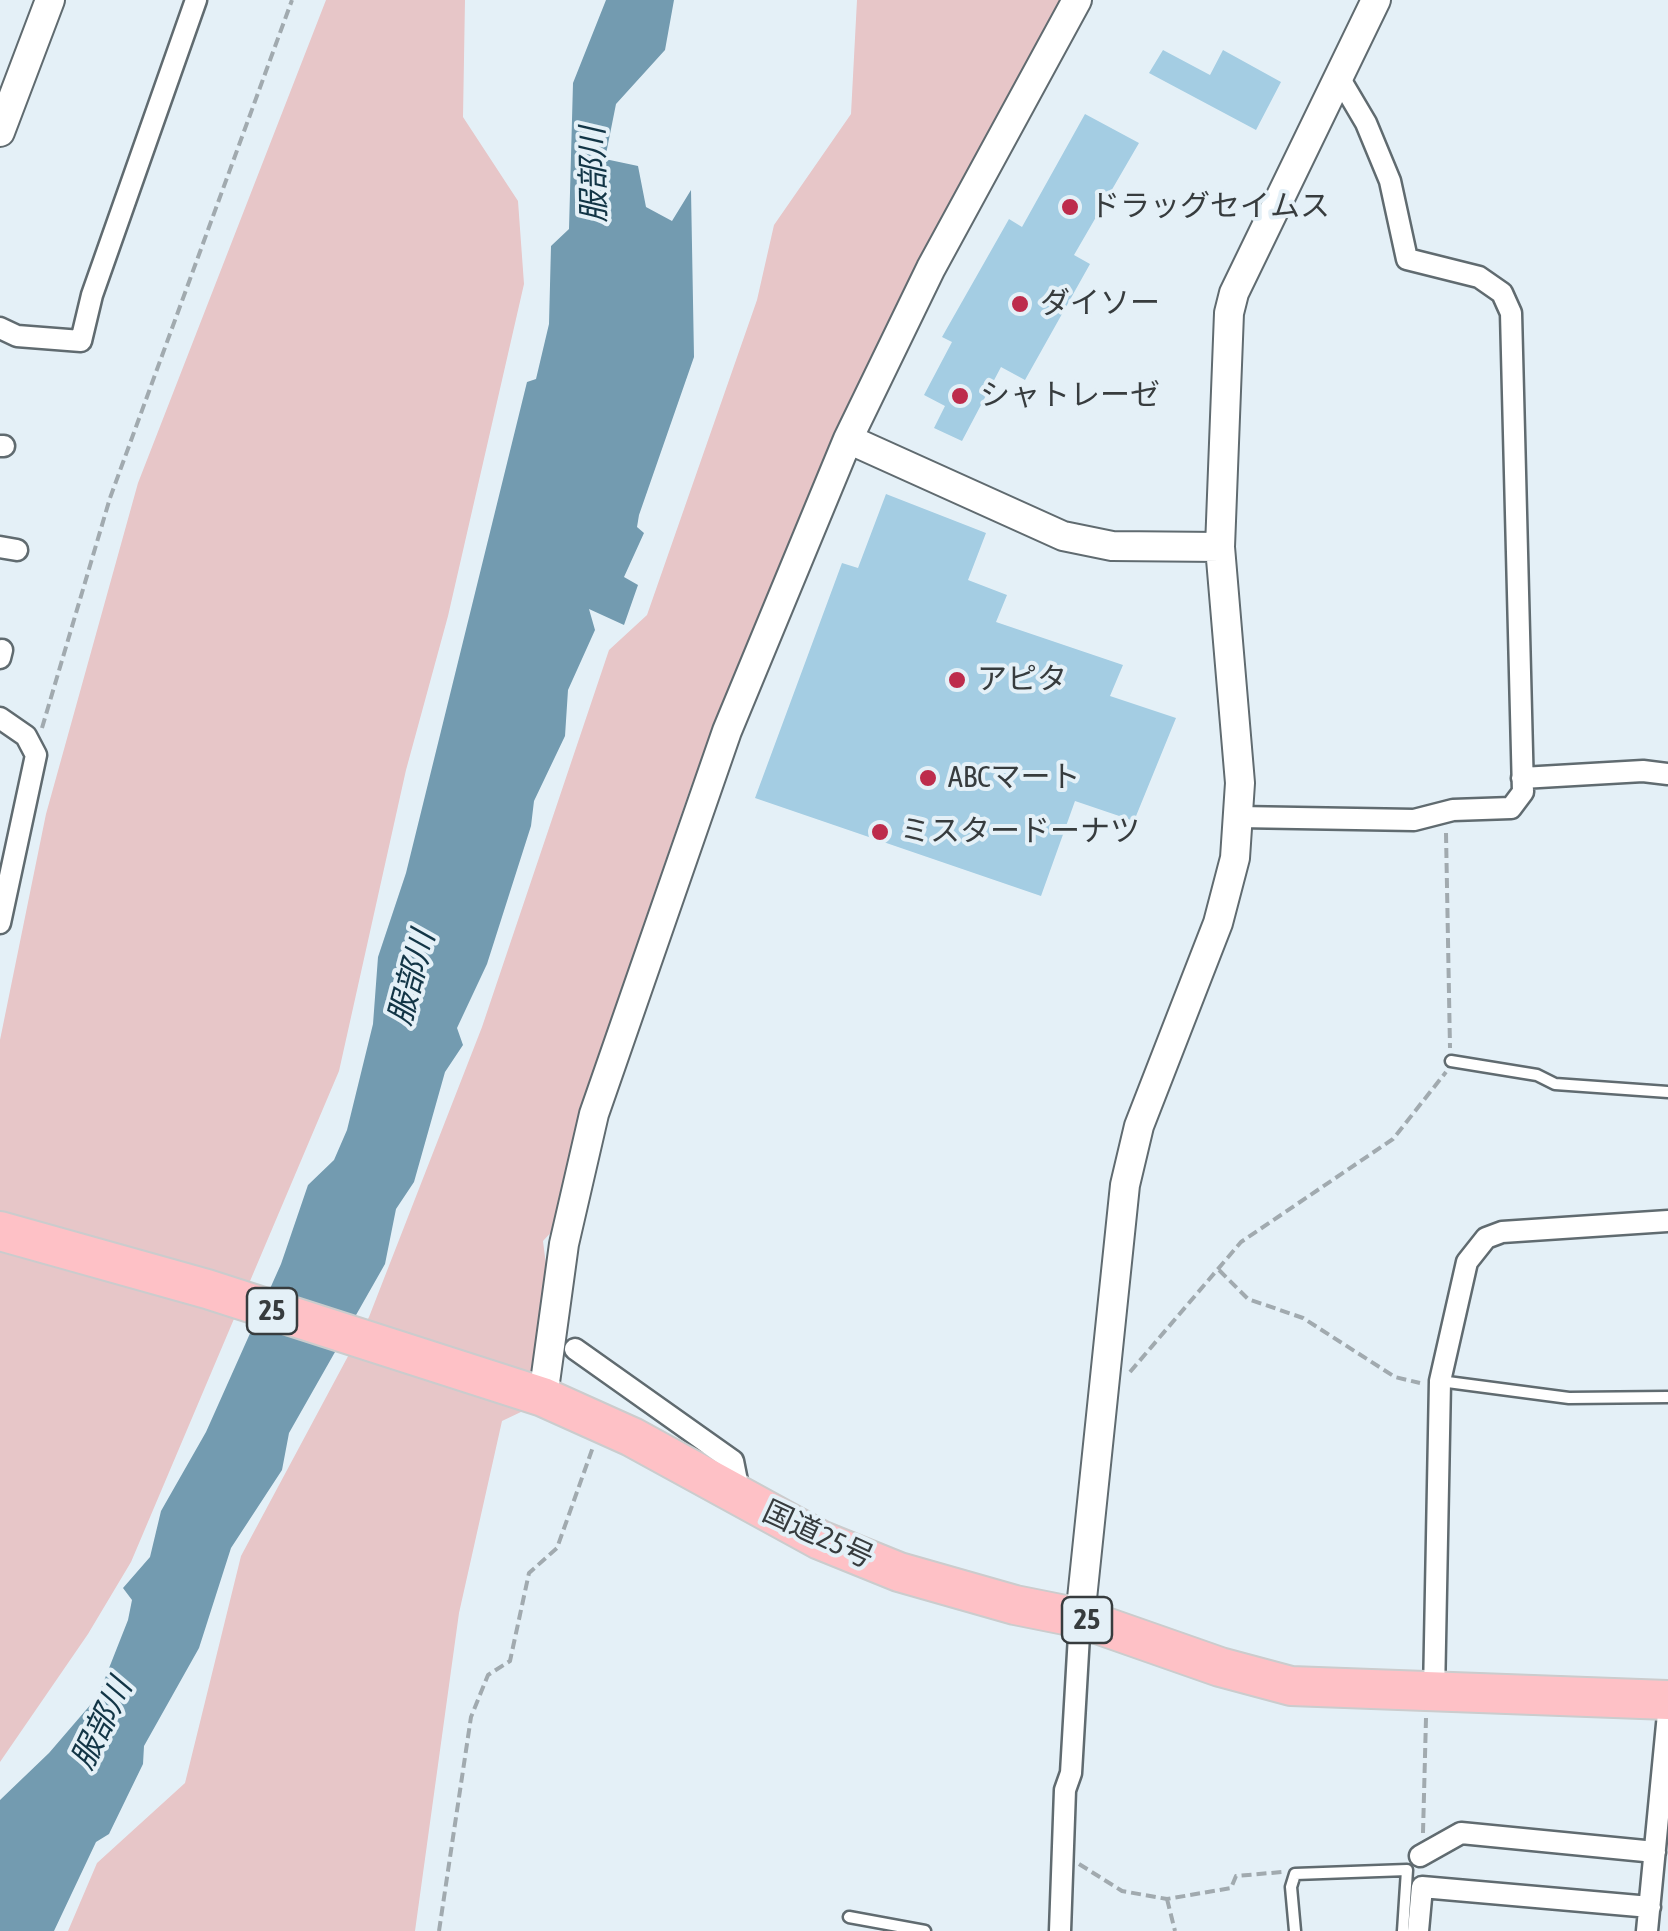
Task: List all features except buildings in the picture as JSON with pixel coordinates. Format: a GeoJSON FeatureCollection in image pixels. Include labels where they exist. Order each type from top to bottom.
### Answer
{"type":"FeatureCollection","features":[{"type":"Feature","properties":{"kind":"highway","name":"国道25号"},"geometry":{"type":"LineString","coordinates":[[0,1231],[206,1289],[543,1398],[602,1424],[820,1540],[899,1572],[1014,1605],[1080,1618],[1220,1667],[1291,1686],[1668,1700]]}},
{"type":"Feature","properties":{"kind":"street"},"geometry":{"type":"LineString","coordinates":[[0,132],[50,0]]}},
{"type":"Feature","properties":{"kind":"street"},"geometry":{"type":"LineString","coordinates":[[0,328],[17,336],[81,341],[92,295],[196,0]]}},
{"type":"Feature","properties":{"kind":"street"},"geometry":{"type":"LineString","coordinates":[[543,1398],[564,1244],[605,1078],[727,731],[848,439],[931,268],[1078,0]]}},
{"type":"Feature","properties":{"kind":"street"},"geometry":{"type":"LineString","coordinates":[[1060,1931],[1080,1618],[1107,1388],[1120,1216],[1132,1153],[1218,923],[1235,858],[1239,817],[1220,548],[1224,354],[1234,292],[1376,0]]}},
{"type":"Feature","properties":{"kind":"street"},"geometry":{"type":"LineString","coordinates":[[1239,817],[1414,820],[1453,810],[1512,808],[1522,792],[1511,313],[1502,293],[1479,278],[1407,259],[1390,181],[1366,123],[1340,80]]}},
{"type":"Feature","properties":{"kind":"street"},"geometry":{"type":"LineString","coordinates":[[848,439],[1064,536],[1112,546],[1220,548]]}},
{"type":"Feature","properties":{"kind":"street"},"geometry":{"type":"LineString","coordinates":[[0,718],[32,743],[36,755],[0,923]]}},
{"type":"Feature","properties":{"kind":"street"},"geometry":{"type":"LineString","coordinates":[[1522,778],[1643,771],[1668,774]]}},
{"type":"Feature","properties":{"kind":"street"},"geometry":{"type":"LineString","coordinates":[[1430,1693],[1440,1381],[1461,1277],[1486,1238],[1519,1228],[1668,1221]]}},
{"type":"Feature","properties":{"kind":"street"},"geometry":{"type":"LineString","coordinates":[[576,1349],[733,1462],[737,1481],[733,1494]]}},
{"type":"Feature","properties":{"kind":"street"},"geometry":{"type":"LineString","coordinates":[[1648,1931],[1668,1714]]}},
{"type":"Feature","properties":{"kind":"street"},"geometry":{"type":"LineString","coordinates":[[1420,1856],[1461,1833],[1655,1852]]}},
{"type":"Feature","properties":{"kind":"street"},"geometry":{"type":"LineString","coordinates":[[1418,1931],[1422,1886],[1650,1907]]}},
{"type":"Feature","properties":{"kind":"lane"},"geometry":{"type":"LineString","coordinates":[[1450,1061],[1537,1075],[1555,1084],[1668,1092]]}},
{"type":"Feature","properties":{"kind":"lane"},"geometry":{"type":"LineString","coordinates":[[1440,1381],[1569,1398],[1668,1396]]}},
{"type":"Feature","properties":{"kind":"lane"},"geometry":{"type":"LineString","coordinates":[[1295,1931],[1295,1874],[1407,1870],[1404,1931]]}},
{"type":"Feature","properties":{"kind":"lane"},"geometry":{"type":"LineString","coordinates":[[849,1917],[926,1931]]}},
{"type":"Feature","properties":{"kind":"path"},"geometry":{"type":"LineString","coordinates":[[32,743],[40,736],[129,444],[292,0]]}},
{"type":"Feature","properties":{"kind":"path"},"geometry":{"type":"LineString","coordinates":[[1107,1388],[1118,1386],[1250,1234],[1392,1138],[1450,1061],[1446,830],[1453,810]]}},
{"type":"Feature","properties":{"kind":"path"},"geometry":{"type":"LineString","coordinates":[[1219,1270],[1248,1299],[1303,1318],[1405,1382],[1440,1381]]}},
{"type":"Feature","properties":{"kind":"path"},"geometry":{"type":"LineString","coordinates":[[439,1931],[471,1717],[488,1675],[510,1661],[529,1573],[558,1548],[602,1424]]}},
{"type":"Feature","properties":{"kind":"path"},"geometry":{"type":"LineString","coordinates":[[1420,1856],[1430,1693]]}},
{"type":"Feature","properties":{"kind":"path"},"geometry":{"type":"LineString","coordinates":[[1063,1852],[1122,1891],[1167,1898],[1231,1888],[1236,1876],[1282,1872],[1290,1873],[1292,1880]]}},
{"type":"Feature","properties":{"kind":"path"},"geometry":{"type":"LineString","coordinates":[[1167,1898],[1174,1931]]}},
{"type":"Feature","properties":{"kind":"shaded area"},"geometry":{"type":"Polygon","coordinates":[[[326,0],[465,0],[463,117],[518,201],[524,284],[448,616],[406,770],[339,1071],[131,1562],[88,1634],[0,1762],[0,1040],[46,814],[138,483],[326,0]]]}},
{"type":"Feature","properties":{"kind":"shaded area"},"geometry":{"type":"Polygon","coordinates":[[[857,0],[1065,0],[917,270],[833,436],[690,789],[615,1007],[568,1171],[557,1226],[543,1241],[547,1273],[534,1375],[523,1411],[502,1421],[459,1613],[415,1931],[68,1931],[97,1863],[185,1783],[241,1556],[369,1317],[482,1027],[609,650],[647,615],[757,300],[774,225],[851,114],[857,0]]]}},
{"type":"Feature","properties":{"kind":"water","name":"服部川"},"geometry":{"type":"Polygon","coordinates":[[[606,0],[674,0],[665,50],[616,104],[605,159],[638,166],[646,207],[672,221],[691,190],[694,357],[639,515],[637,527],[644,533],[624,577],[638,585],[624,625],[589,609],[595,630],[568,690],[565,736],[534,801],[531,826],[487,964],[457,1028],[463,1045],[445,1072],[414,1182],[396,1209],[385,1264],[289,1433],[282,1470],[231,1548],[199,1648],[144,1746],[143,1764],[109,1834],[96,1842],[54,1931],[0,1931],[0,1800],[49,1753],[98,1696],[128,1620],[132,1600],[123,1588],[150,1557],[161,1511],[206,1432],[281,1264],[308,1185],[334,1160],[347,1130],[373,1024],[378,957],[406,873],[527,382],[536,379],[549,324],[551,246],[569,229],[573,83],[606,0]]]}},
{"type":"Feature","properties":{"kind":"place","name":"ドラッグセイムス"},"geometry":{"type":"Point","coordinates":[1070,207]}},
{"type":"Feature","properties":{"kind":"place","name":"ダイソー"},"geometry":{"type":"Point","coordinates":[1020,304]}},
{"type":"Feature","properties":{"kind":"place","name":"シャトレーゼ"},"geometry":{"type":"Point","coordinates":[960,396]}},
{"type":"Feature","properties":{"kind":"place","name":"アピタ"},"geometry":{"type":"Point","coordinates":[957,680]}},
{"type":"Feature","properties":{"kind":"place","name":"ABCマート"},"geometry":{"type":"Point","coordinates":[928,778]}},
{"type":"Feature","properties":{"kind":"place","name":"ミスタードーナツ"},"geometry":{"type":"Point","coordinates":[880,832]}}]}
